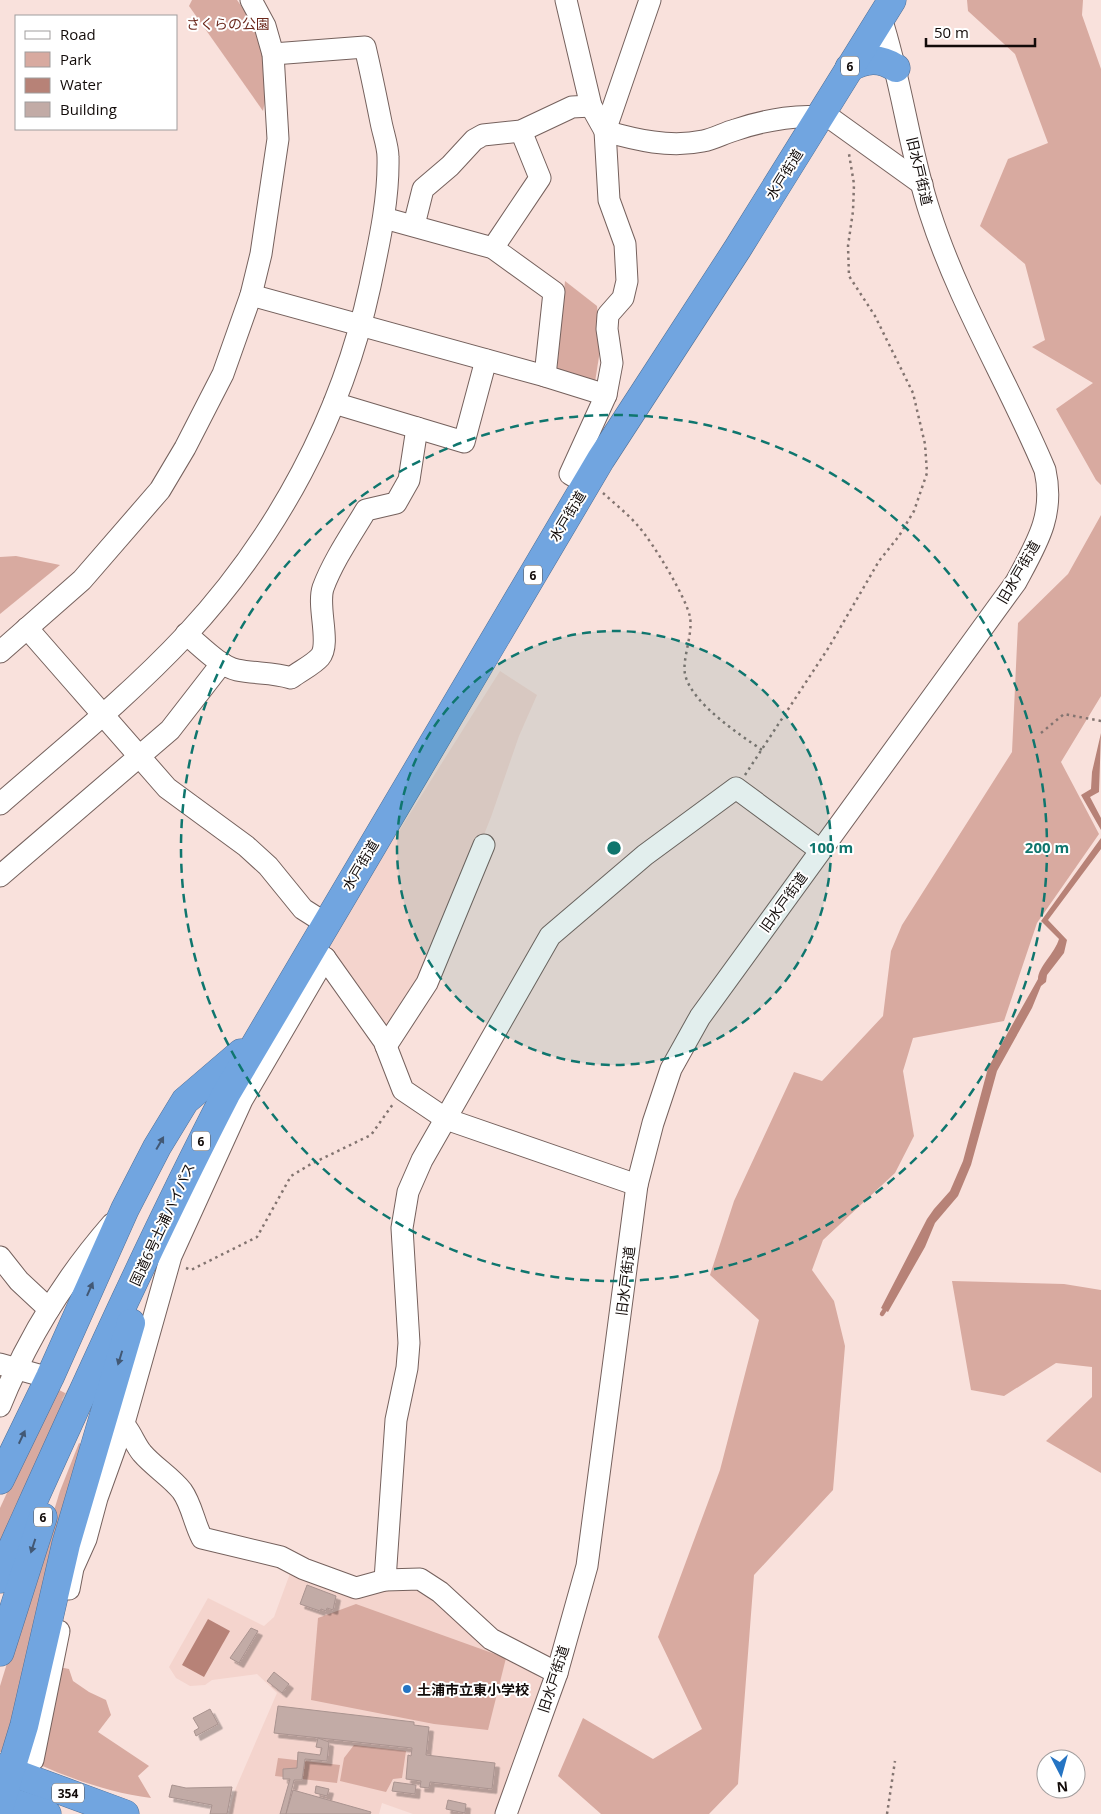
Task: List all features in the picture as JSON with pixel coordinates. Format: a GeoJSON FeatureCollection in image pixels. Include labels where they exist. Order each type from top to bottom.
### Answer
{"type":"FeatureCollection","features":[{"type":"Feature","properties":{"kind":"highway","name":"水戸街道"},"geometry":{"type":"LineString","coordinates":[[256,1041],[317,954],[325,923],[587,484],[830,120],[849,68],[886,9]]}},
{"type":"Feature","properties":{"kind":"highway"},"geometry":{"type":"LineString","coordinates":[[849,68],[870,60],[880,60],[896,68]]}},
{"type":"Feature","properties":{"kind":"highway"},"geometry":{"type":"LineString","coordinates":[[0,1480],[50,1377],[126,1209],[157,1147],[185,1101],[256,1041]]}},
{"type":"Feature","properties":{"kind":"highway","name":"国道6号土浦バイパス"},"geometry":{"type":"LineString","coordinates":[[0,1579],[13,1546],[87,1383],[160,1254],[190,1162],[256,1041]]}},
{"type":"Feature","properties":{"kind":"highway"},"geometry":{"type":"LineString","coordinates":[[1,1801],[14,1767],[66,1544],[160,1254]]}},
{"type":"Feature","properties":{"kind":"highway","name":"国道6号土浦バイパス"},"geometry":{"type":"LineString","coordinates":[[0,1652],[87,1383]]}},
{"type":"Feature","properties":{"kind":"highway","name":"354"},"geometry":{"type":"LineString","coordinates":[[14,1767],[125,1814]]}},
{"type":"Feature","properties":{"kind":"highway","name":"354"},"geometry":{"type":"LineString","coordinates":[[1,1801],[47,1814]]}},
{"type":"Feature","properties":{"kind":"street"},"geometry":{"type":"LineString","coordinates":[[0,652],[82,580],[160,490],[185,448],[223,374],[251,295],[268,220],[278,139],[273,54],[265,26],[252,0]]}},
{"type":"Feature","properties":{"kind":"street"},"geometry":{"type":"LineString","coordinates":[[566,0],[591,106],[605,131],[631,139],[672,144],[704,141],[751,124],[830,120],[922,184]]}},
{"type":"Feature","properties":{"kind":"street"},"geometry":{"type":"LineString","coordinates":[[587,484],[570,474],[606,394],[612,363],[607,329],[608,315],[623,298],[628,281],[625,244],[609,200],[605,131],[650,0]]}},
{"type":"Feature","properties":{"kind":"street","name":"旧水戸街道"},"geometry":{"type":"LineString","coordinates":[[506,1814],[557,1673],[587,1566],[637,1185],[652,1123],[671,1069],[700,1017],[1016,582],[1036,546],[1048,513],[1049,486],[1046,470],[963,296],[930,213],[896,68],[886,9]]}},
{"type":"Feature","properties":{"kind":"street"},"geometry":{"type":"LineString","coordinates":[[0,804],[102,714],[186,634],[219,596],[270,527],[311,454],[334,403],[361,326],[384,218],[388,155],[365,47],[273,54]]}},
{"type":"Feature","properties":{"kind":"street"},"geometry":{"type":"LineString","coordinates":[[414,225],[423,189],[450,166],[474,140],[483,136],[521,132],[572,107],[591,106]]}},
{"type":"Feature","properties":{"kind":"street"},"geometry":{"type":"LineString","coordinates":[[493,248],[540,178],[521,132]]}},
{"type":"Feature","properties":{"kind":"street"},"geometry":{"type":"LineString","coordinates":[[384,218],[493,248],[554,292],[545,376]]}},
{"type":"Feature","properties":{"kind":"street"},"geometry":{"type":"LineString","coordinates":[[251,295],[606,394]]}},
{"type":"Feature","properties":{"kind":"street"},"geometry":{"type":"LineString","coordinates":[[334,403],[464,442],[486,360]]}},
{"type":"Feature","properties":{"kind":"street"},"geometry":{"type":"LineString","coordinates":[[186,634],[222,663],[237,670],[275,673],[292,678],[320,656],[324,647],[320,607],[322,591],[328,574],[366,510],[396,503],[409,480],[417,428]]}},
{"type":"Feature","properties":{"kind":"street"},"geometry":{"type":"LineString","coordinates":[[27,628],[167,788],[246,846],[268,866],[303,909],[325,923]]}},
{"type":"Feature","properties":{"kind":"street"},"geometry":{"type":"LineString","coordinates":[[0,876],[170,730],[222,663]]}},
{"type":"Feature","properties":{"kind":"street"},"geometry":{"type":"LineString","coordinates":[[385,1580],[396,1420],[407,1368],[409,1343],[402,1228],[408,1192],[422,1160],[550,936],[645,854],[736,788],[820,850]]}},
{"type":"Feature","properties":{"kind":"street"},"geometry":{"type":"LineString","coordinates":[[386,1046],[427,983],[484,845]]}},
{"type":"Feature","properties":{"kind":"street"},"geometry":{"type":"LineString","coordinates":[[14,1767],[73,1568],[86,1539],[160,1254],[317,954],[386,1046],[402,1090],[446,1119],[637,1185]]}},
{"type":"Feature","properties":{"kind":"street"},"geometry":{"type":"LineString","coordinates":[[0,1406],[8,1365],[49,1309],[84,1256],[126,1209]]}},
{"type":"Feature","properties":{"kind":"street"},"geometry":{"type":"LineString","coordinates":[[0,1258],[19,1280],[49,1309]]}},
{"type":"Feature","properties":{"kind":"street"},"geometry":{"type":"LineString","coordinates":[[8,1365],[39,1375]]}},
{"type":"Feature","properties":{"kind":"street"},"geometry":{"type":"LineString","coordinates":[[117,1420],[140,1451],[181,1490],[190,1505],[194,1522],[202,1538],[280,1557],[304,1569],[356,1588],[385,1580],[420,1579],[440,1592],[491,1639],[557,1673]]}},
{"type":"Feature","properties":{"kind":"path"},"geometry":{"type":"LineString","coordinates":[[736,788],[829,647],[878,561],[899,536],[914,510],[927,473],[925,444],[913,393],[876,316],[849,276],[848,246],[854,210],[854,184],[847,143],[830,120]]}},
{"type":"Feature","properties":{"kind":"path"},"geometry":{"type":"LineString","coordinates":[[587,484],[598,489],[640,527],[684,601],[690,616],[691,631],[684,673],[690,686],[716,717],[762,750]]}},
{"type":"Feature","properties":{"kind":"path"},"geometry":{"type":"LineString","coordinates":[[1041,733],[1064,714],[1101,721]]}},
{"type":"Feature","properties":{"kind":"path"},"geometry":{"type":"LineString","coordinates":[[160,1254],[191,1270],[257,1237],[291,1176],[311,1164],[371,1135],[402,1090]]}},
{"type":"Feature","properties":{"kind":"path"},"geometry":{"type":"LineString","coordinates":[[888,1814],[895,1761]]}},
{"type":"Feature","properties":{"kind":"shaded area"},"geometry":{"type":"Polygon","coordinates":[[[500,671],[537,695],[519,736],[491,817],[424,985],[384,1039],[327,945],[500,671]]]}},
{"type":"Feature","properties":{"kind":"shaded area","name":"土浦市立東小学校"},"geometry":{"type":"Polygon","coordinates":[[[292,1568],[417,1587],[544,1681],[496,1814],[413,1814],[382,1803],[379,1814],[229,1814],[235,1790],[277,1693],[257,1674],[212,1680],[205,1685],[190,1686],[176,1678],[169,1667],[208,1598],[264,1626],[274,1617],[292,1568]]]}},
{"type":"Feature","properties":{"kind":"green space","name":"さくらの公園"},"geometry":{"type":"Polygon","coordinates":[[[192,0],[237,0],[246,13],[264,52],[267,80],[263,111],[189,6],[192,0]]]}},
{"type":"Feature","properties":{"kind":"green space"},"geometry":{"type":"Polygon","coordinates":[[[967,0],[1083,0],[1082,15],[1101,69],[1101,485],[1096,480],[1056,409],[1093,383],[1032,347],[1045,340],[1025,264],[980,226],[1008,159],[1048,143],[1015,54],[968,11],[967,0]]]}},
{"type":"Feature","properties":{"kind":"green space"},"geometry":{"type":"Polygon","coordinates":[[[565,281],[597,306],[601,344],[595,382],[557,370],[565,281]]]}},
{"type":"Feature","properties":{"kind":"green space"},"geometry":{"type":"Polygon","coordinates":[[[1101,515],[1101,696],[1061,762],[1099,834],[1037,923],[1004,1021],[913,1038],[903,1071],[914,1136],[895,1173],[823,1240],[812,1270],[834,1301],[845,1346],[833,1490],[754,1575],[738,1784],[709,1814],[601,1814],[558,1776],[583,1718],[653,1759],[702,1729],[658,1637],[720,1470],[759,1320],[710,1275],[734,1201],[794,1072],[822,1081],[883,1016],[891,951],[902,925],[1012,752],[1018,623],[1068,574],[1101,515]]]}},
{"type":"Feature","properties":{"kind":"green space"},"geometry":{"type":"Polygon","coordinates":[[[16,556],[60,565],[0,614],[0,557],[16,556]]]}},
{"type":"Feature","properties":{"kind":"green space"},"geometry":{"type":"Polygon","coordinates":[[[952,1281],[1064,1284],[1101,1290],[1101,1473],[1046,1441],[1092,1397],[1092,1367],[1056,1363],[1004,1396],[971,1390],[952,1281]]]}},
{"type":"Feature","properties":{"kind":"green space"},"geometry":{"type":"Polygon","coordinates":[[[55,1388],[67,1394],[0,1556],[0,1508],[55,1388]]]}},
{"type":"Feature","properties":{"kind":"green space"},"geometry":{"type":"Polygon","coordinates":[[[79,1443],[86,1447],[9,1752],[0,1752],[0,1686],[60,1491],[79,1443]]]}},
{"type":"Feature","properties":{"kind":"green space"},"geometry":{"type":"Polygon","coordinates":[[[356,1604],[506,1658],[488,1730],[434,1724],[311,1700],[318,1618],[356,1604]]]}},
{"type":"Feature","properties":{"kind":"green space"},"geometry":{"type":"Polygon","coordinates":[[[59,1667],[69,1669],[73,1681],[89,1692],[106,1700],[111,1715],[98,1732],[149,1766],[138,1776],[151,1798],[93,1785],[38,1764],[59,1667]]]}},
{"type":"Feature","properties":{"kind":"green space"},"geometry":{"type":"Polygon","coordinates":[[[354,1745],[406,1751],[402,1778],[393,1779],[386,1792],[340,1781],[344,1758],[354,1745]]]}},
{"type":"Feature","properties":{"kind":"green space"},"geometry":{"type":"Polygon","coordinates":[[[278,1758],[340,1765],[337,1783],[275,1776],[278,1758]]]}},
{"type":"Feature","properties":{"kind":"water"},"geometry":{"type":"Polygon","coordinates":[[[1101,733],[1099,792],[1090,797],[1101,818],[1101,830],[1081,795],[1091,789],[1092,772],[1101,733]]]}},
{"type":"Feature","properties":{"kind":"water"},"geometry":{"type":"Polygon","coordinates":[[[1101,838],[1101,849],[1048,920],[1067,940],[1064,953],[1047,975],[1046,982],[1041,986],[1032,1008],[997,1071],[971,1165],[958,1196],[935,1223],[925,1247],[888,1312],[881,1308],[927,1219],[950,1191],[963,1161],[988,1068],[1059,939],[1041,921],[1101,838]]]}},
{"type":"Feature","properties":{"kind":"water"},"geometry":{"type":"Polygon","coordinates":[[[208,1619],[230,1631],[204,1677],[182,1665],[208,1619]]]}},
{"type":"Feature","properties":{"kind":"building"},"geometry":{"type":"Polygon","coordinates":[[[307,1585],[336,1596],[333,1610],[327,1608],[326,1611],[321,1609],[320,1611],[300,1604],[307,1585]]]}},
{"type":"Feature","properties":{"kind":"building"},"geometry":{"type":"Polygon","coordinates":[[[251,1628],[258,1631],[239,1663],[230,1658],[251,1628]]]}},
{"type":"Feature","properties":{"kind":"building"},"geometry":{"type":"Polygon","coordinates":[[[274,1672],[289,1684],[282,1693],[267,1681],[274,1672]]]}},
{"type":"Feature","properties":{"kind":"building"},"geometry":{"type":"Polygon","coordinates":[[[278,1706],[414,1722],[414,1725],[429,1727],[426,1755],[495,1763],[492,1789],[430,1782],[429,1788],[420,1787],[421,1781],[406,1779],[408,1755],[411,1756],[412,1748],[274,1733],[278,1706]]]}},
{"type":"Feature","properties":{"kind":"building"},"geometry":{"type":"Polygon","coordinates":[[[210,1709],[218,1724],[196,1736],[194,1731],[199,1728],[193,1718],[210,1709]]]}},
{"type":"Feature","properties":{"kind":"building"},"geometry":{"type":"Polygon","coordinates":[[[318,1738],[329,1742],[327,1761],[305,1759],[302,1780],[294,1780],[286,1814],[280,1814],[290,1779],[283,1779],[283,1769],[297,1768],[298,1752],[320,1755],[322,1748],[316,1747],[318,1738]]]}},
{"type":"Feature","properties":{"kind":"building"},"geometry":{"type":"Polygon","coordinates":[[[394,1782],[416,1785],[415,1794],[392,1791],[394,1782]]]}},
{"type":"Feature","properties":{"kind":"building"},"geometry":{"type":"Polygon","coordinates":[[[172,1785],[186,1788],[232,1787],[227,1814],[210,1814],[212,1805],[169,1797],[172,1785]]]}},
{"type":"Feature","properties":{"kind":"building"},"geometry":{"type":"Polygon","coordinates":[[[316,1786],[329,1789],[327,1796],[315,1793],[316,1786]]]}},
{"type":"Feature","properties":{"kind":"building"},"geometry":{"type":"Polygon","coordinates":[[[293,1790],[371,1812],[370,1814],[286,1814],[293,1790]]]}},
{"type":"Feature","properties":{"kind":"building"},"geometry":{"type":"Polygon","coordinates":[[[448,1800],[466,1804],[465,1813],[446,1809],[448,1800]]]}},
{"type":"Feature","properties":{"kind":"waterway"},"geometry":{"type":"LineString","coordinates":[[882,1314],[888,1305]]}},
{"type":"Feature","properties":{"kind":"tunnel"},"geometry":{"type":"LineString","coordinates":[[39,1375],[93,1406]]}},
{"type":"Feature","properties":{"kind":"place","name":"土浦市立東小学校"},"geometry":{"type":"Point","coordinates":[407,1689]}}]}
